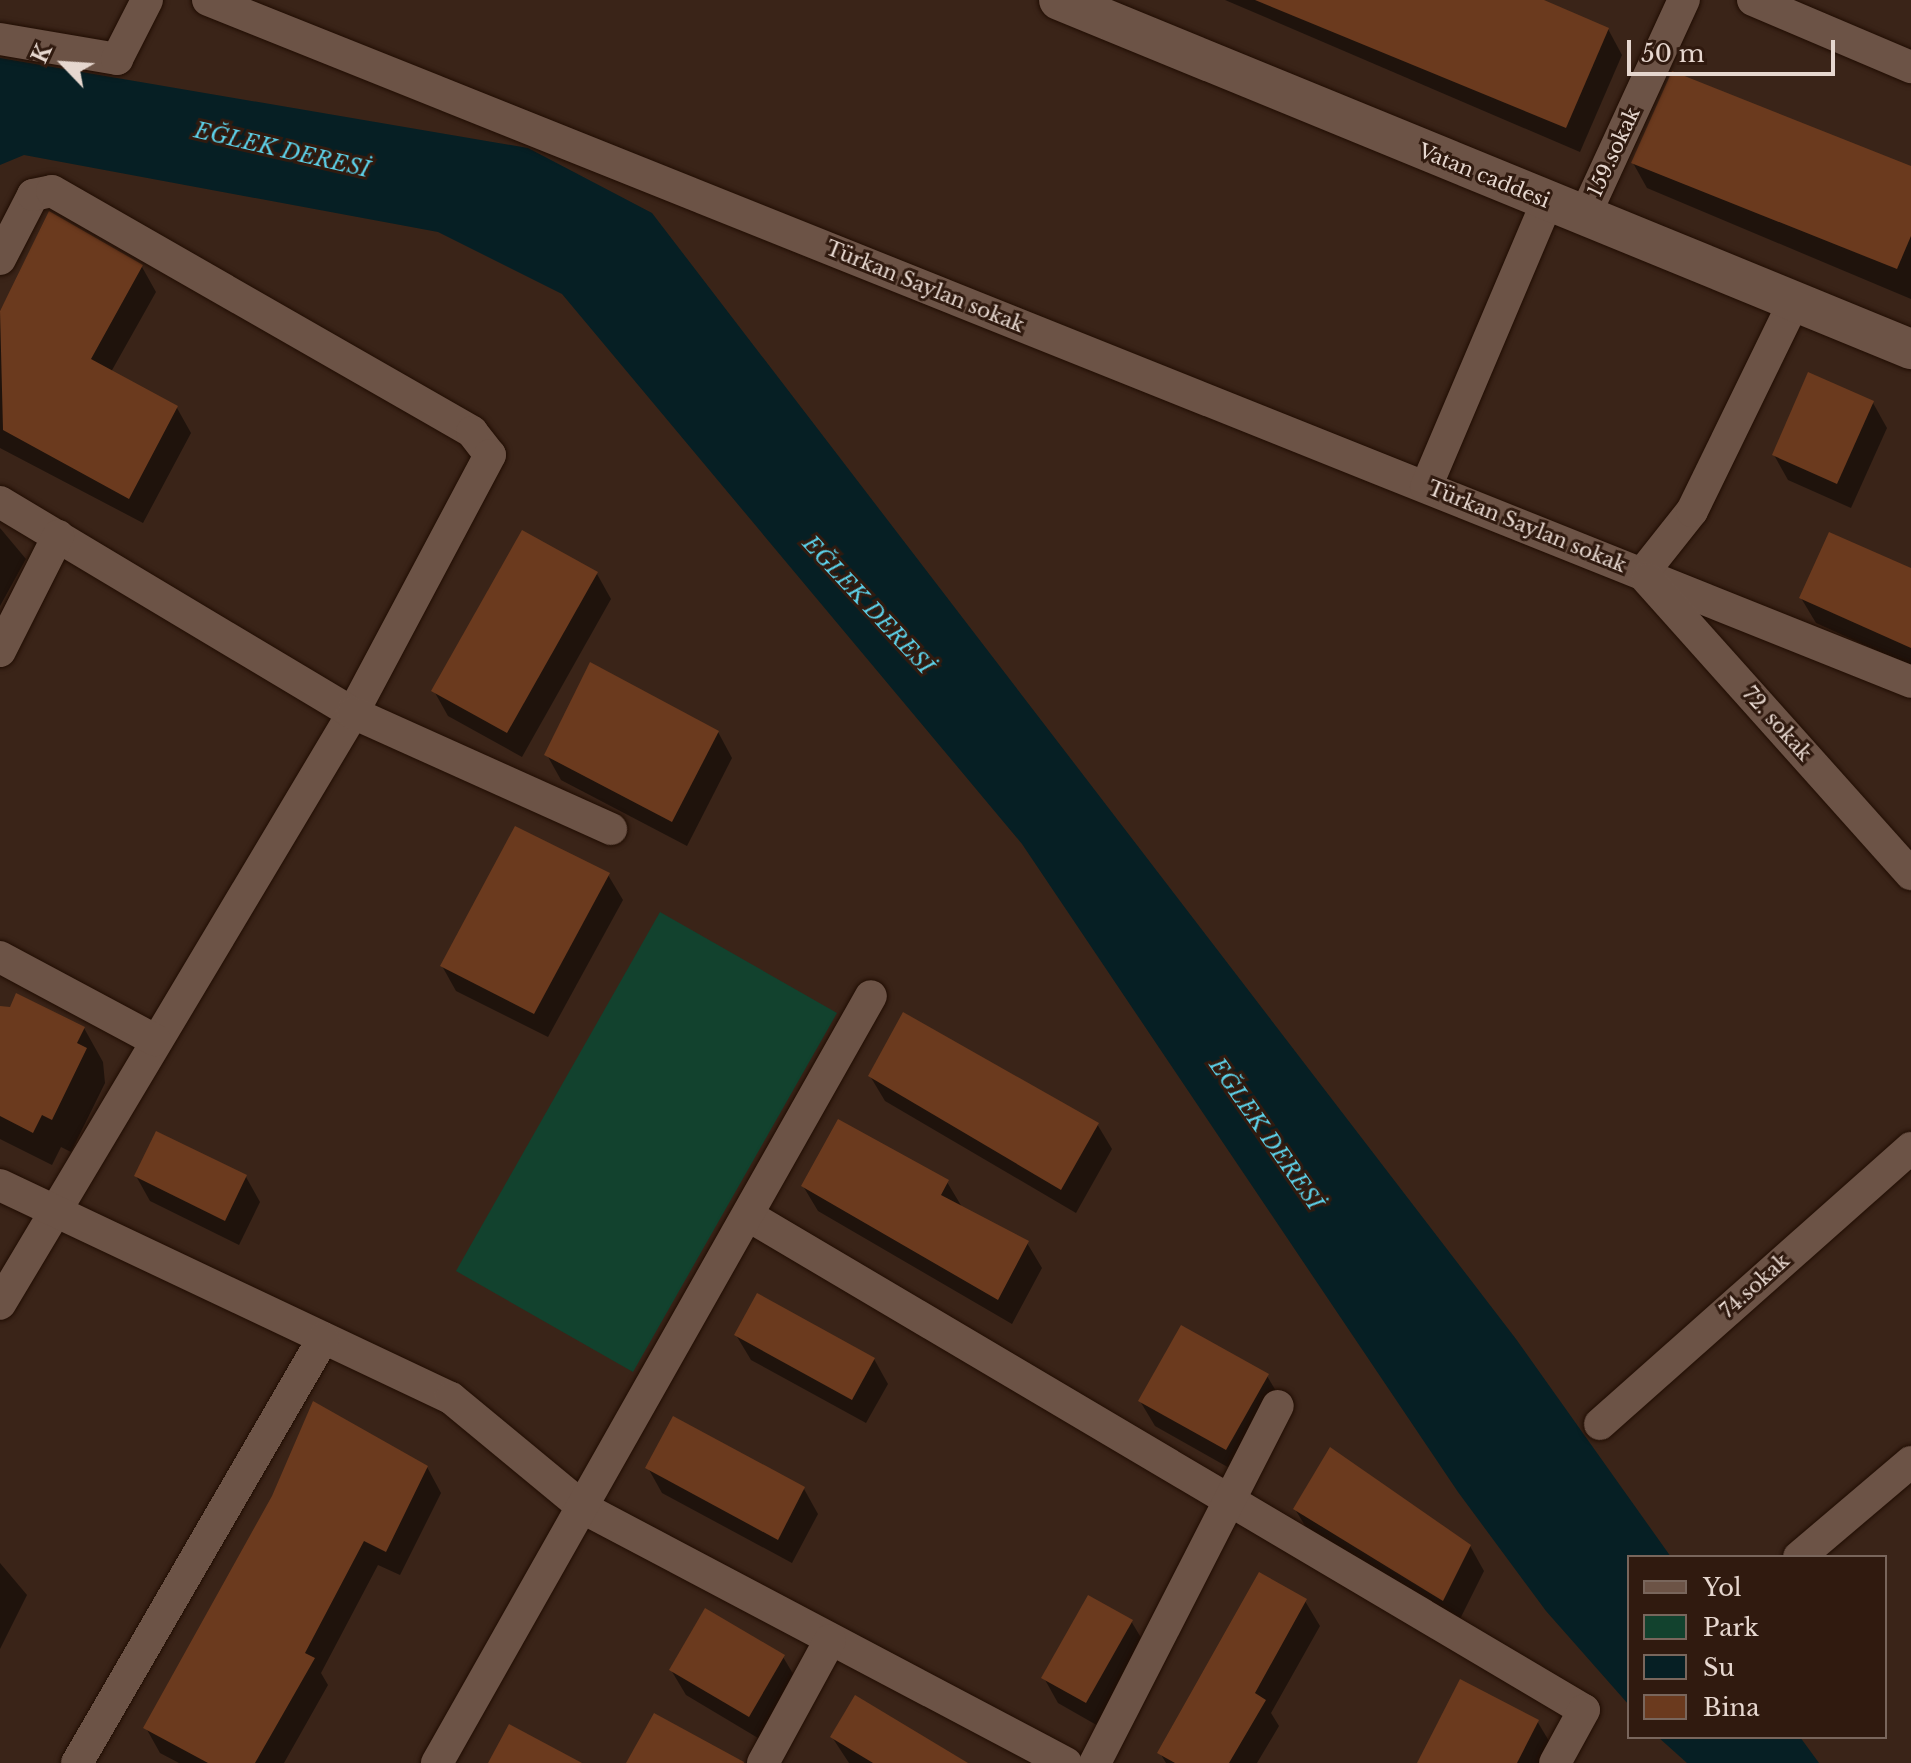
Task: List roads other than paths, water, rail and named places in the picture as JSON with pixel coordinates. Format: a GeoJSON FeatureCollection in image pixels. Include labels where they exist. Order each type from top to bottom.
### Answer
{"type":"FeatureCollection","features":[{"type":"Feature","properties":{"kind":"street"},"geometry":{"type":"LineString","coordinates":[[0,39],[117,59],[147,0]]}},
{"type":"Feature","properties":{"kind":"street","name":"Türkan Saylan sokak"},"geometry":{"type":"LineString","coordinates":[[208,0],[1911,682]]}},
{"type":"Feature","properties":{"kind":"street","name":"Vatan caddesi"},"geometry":{"type":"LineString","coordinates":[[1059,0],[1911,349]]}},
{"type":"Feature","properties":{"kind":"street","name":"159.sokak"},"geometry":{"type":"LineString","coordinates":[[1584,217],[1684,0]]}},
{"type":"Feature","properties":{"kind":"street"},"geometry":{"type":"LineString","coordinates":[[1753,0],[1911,67]]}},
{"type":"Feature","properties":{"kind":"street"},"geometry":{"type":"LineString","coordinates":[[0,259],[33,195],[52,191],[485,442],[490,455],[353,713],[52,1212],[0,1304]]}},
{"type":"Feature","properties":{"kind":"street"},"geometry":{"type":"LineString","coordinates":[[1426,487],[1547,202]]}},
{"type":"Feature","properties":{"kind":"street"},"geometry":{"type":"LineString","coordinates":[[1642,574],[1692,511],[1794,302]]}},
{"type":"Feature","properties":{"kind":"street"},"geometry":{"type":"LineString","coordinates":[[0,502],[353,713],[611,829]]}},
{"type":"Feature","properties":{"kind":"street"},"geometry":{"type":"LineString","coordinates":[[0,651],[58,536]]}},
{"type":"Feature","properties":{"kind":"street","name":"72. sokak"},"geometry":{"type":"LineString","coordinates":[[1642,574],[1911,874]]}},
{"type":"Feature","properties":{"kind":"street"},"geometry":{"type":"LineString","coordinates":[[0,957],[155,1040]]}},
{"type":"Feature","properties":{"kind":"street"},"geometry":{"type":"LineString","coordinates":[[437,1763],[585,1509],[871,996]]}},
{"type":"Feature","properties":{"kind":"street","name":"74.sokak"},"geometry":{"type":"LineString","coordinates":[[1600,1424],[1911,1148]]}},
{"type":"Feature","properties":{"kind":"street"},"geometry":{"type":"LineString","coordinates":[[0,1185],[451,1398],[585,1509],[1066,1763]]}},
{"type":"Feature","properties":{"kind":"street"},"geometry":{"type":"LineString","coordinates":[[749,1216],[1584,1710],[1555,1763]]}},
{"type":"Feature","properties":{"kind":"street"},"geometry":{"type":"LineString","coordinates":[[77,1763],[323,1338]]}},
{"type":"Feature","properties":{"kind":"street"},"geometry":{"type":"LineString","coordinates":[[1095,1763],[1278,1406]]}},
{"type":"Feature","properties":{"kind":"street"},"geometry":{"type":"LineString","coordinates":[[1801,1555],[1911,1462]]}},
{"type":"Feature","properties":{"kind":"street"},"geometry":{"type":"LineString","coordinates":[[763,1763],[830,1640]]}},
{"type":"Feature","properties":{"kind":"water","name":"EĞLEK DERESİ"},"geometry":{"type":"Polygon","coordinates":[[[0,58],[528,148],[652,213],[1516,1339],[1670,1555],[1627,1555],[1627,1703],[1546,1611],[1458,1492],[1022,844],[562,294],[438,232],[24,155],[0,165],[0,58]]]}},
{"type":"Feature","properties":{"kind":"water"},"geometry":{"type":"Polygon","coordinates":[[[1660,1739],[1801,1739],[1819,1763],[1687,1763],[1660,1739]]]}}]}
